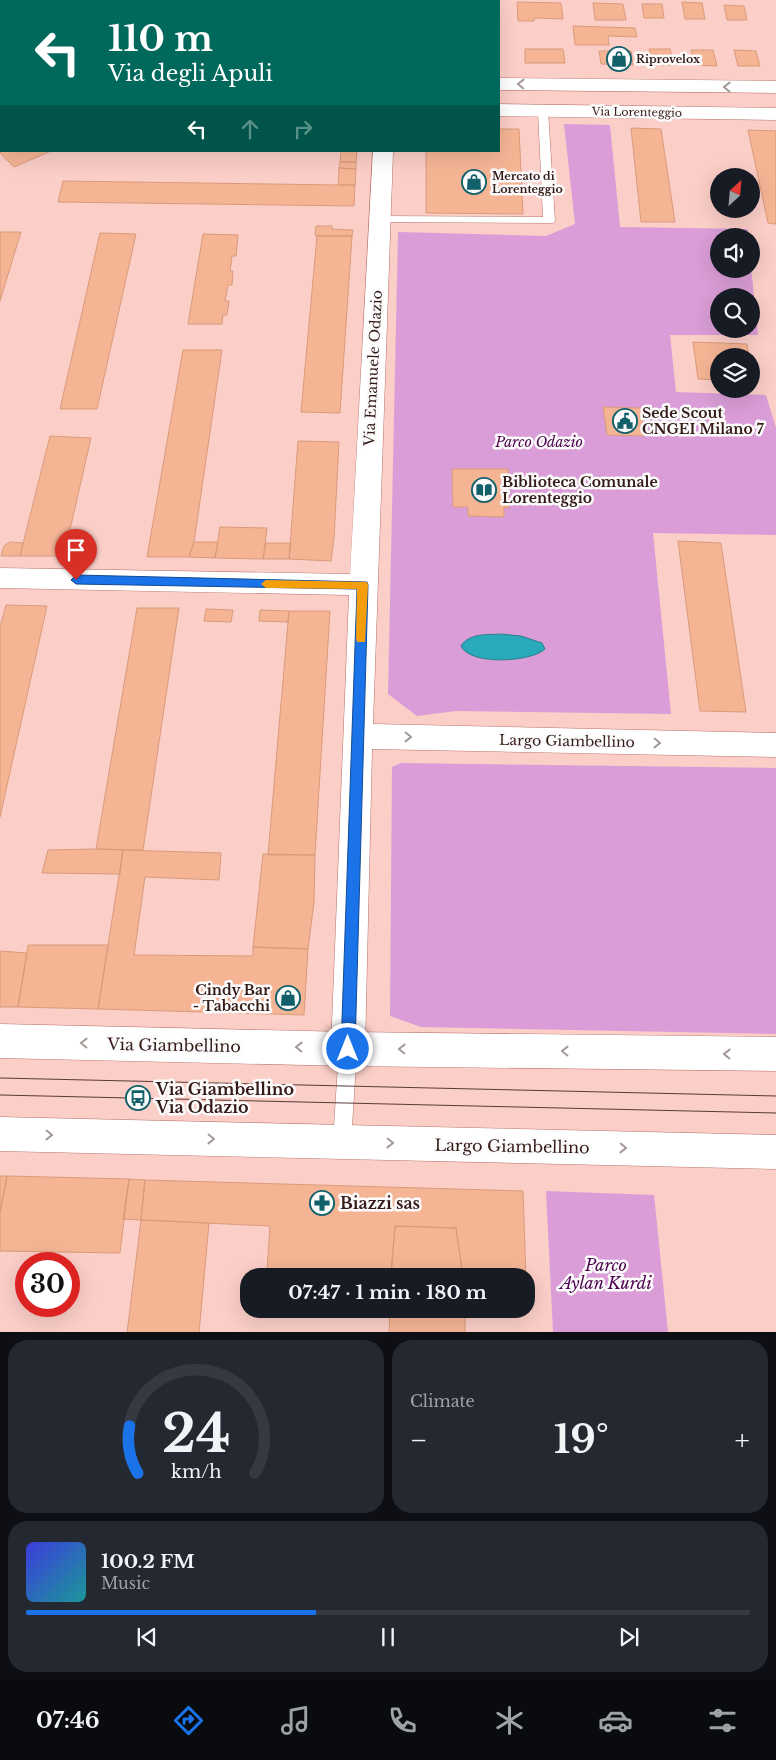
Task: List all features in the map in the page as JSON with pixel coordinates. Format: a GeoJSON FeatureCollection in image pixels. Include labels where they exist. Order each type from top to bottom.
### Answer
{"type":"FeatureCollection","features":[{"type":"Feature","properties":{"kind":"street","name":"Via Lorenteggio"},"geometry":{"type":"LineString","coordinates":[[500,84],[776,87]]}},
{"type":"Feature","properties":{"kind":"street","name":"Via Lorenteggio"},"geometry":{"type":"LineString","coordinates":[[500,110],[776,114]]}},
{"type":"Feature","properties":{"kind":"street","name":"Via Emanuele Odazio"},"geometry":{"type":"LineString","coordinates":[[363,585],[383,152]]}},
{"type":"Feature","properties":{"kind":"street"},"geometry":{"type":"LineString","coordinates":[[0,578],[363,585],[348,1049],[776,1054]]}},
{"type":"Feature","properties":{"kind":"street","name":"Largo Giambellino"},"geometry":{"type":"LineString","coordinates":[[359,736],[776,745]]}},
{"type":"Feature","properties":{"kind":"street","name":"Via Giambellino"},"geometry":{"type":"LineString","coordinates":[[0,1041],[348,1049]]}},
{"type":"Feature","properties":{"kind":"street"},"geometry":{"type":"LineString","coordinates":[[0,1134],[342,1142]]}},
{"type":"Feature","properties":{"kind":"street","name":"Largo Giambellino"},"geometry":{"type":"LineString","coordinates":[[342,1142],[776,1152]]}},
{"type":"Feature","properties":{"kind":"lane"},"geometry":{"type":"LineString","coordinates":[[380,220],[548,221],[543,111]]}},
{"type":"Feature","properties":{"kind":"lane"},"geometry":{"type":"LineString","coordinates":[[342,1142],[348,1049]]}},
{"type":"Feature","properties":{"kind":"green space","name":"Parco Odazio"},"geometry":{"type":"Polygon","coordinates":[[[564,124],[610,125],[620,227],[710,228],[710,278],[752,278],[753,288],[710,288],[710,335],[670,335],[676,392],[710,393],[710,398],[760,398],[760,395],[766,395],[776,428],[776,535],[653,533],[671,714],[456,711],[417,716],[388,694],[398,232],[546,236],[575,224],[564,124]]]}},
{"type":"Feature","properties":{"kind":"green space"},"geometry":{"type":"Polygon","coordinates":[[[401,763],[776,768],[776,1034],[421,1027],[390,1016],[392,767],[401,763]]]}},
{"type":"Feature","properties":{"kind":"green space","name":"Parco Aylan Kurdi"},"geometry":{"type":"Polygon","coordinates":[[[546,1191],[654,1195],[668,1332],[553,1332],[546,1191]]]}},
{"type":"Feature","properties":{"kind":"water"},"geometry":{"type":"Polygon","coordinates":[[[501,634],[521,636],[542,643],[545,649],[528,657],[502,660],[476,657],[461,646],[473,637],[501,634]]]}},
{"type":"Feature","properties":{"kind":"building"},"geometry":{"type":"Polygon","coordinates":[[[517,2],[561,3],[563,19],[534,18],[534,21],[518,21],[517,2]]]}},
{"type":"Feature","properties":{"kind":"building"},"geometry":{"type":"Polygon","coordinates":[[[682,2],[702,3],[705,19],[685,19],[682,2]]]}},
{"type":"Feature","properties":{"kind":"building"},"geometry":{"type":"Polygon","coordinates":[[[593,3],[623,4],[626,20],[595,20],[593,3]]]}},
{"type":"Feature","properties":{"kind":"building"},"geometry":{"type":"Polygon","coordinates":[[[642,4],[662,4],[664,18],[644,18],[642,4]]]}},
{"type":"Feature","properties":{"kind":"building"},"geometry":{"type":"Polygon","coordinates":[[[724,5],[744,6],[747,20],[727,20],[724,5]]]}},
{"type":"Feature","properties":{"kind":"building"},"geometry":{"type":"Polygon","coordinates":[[[573,26],[635,28],[637,37],[608,36],[609,45],[575,45],[573,26]]]}},
{"type":"Feature","properties":{"kind":"building"},"geometry":{"type":"Polygon","coordinates":[[[525,49],[563,49],[565,63],[525,63],[525,49]]]}},
{"type":"Feature","properties":{"kind":"building"},"geometry":{"type":"Polygon","coordinates":[[[649,49],[670,49],[674,65],[652,65],[649,49]]]}},
{"type":"Feature","properties":{"kind":"building"},"geometry":{"type":"Polygon","coordinates":[[[691,50],[713,50],[717,66],[694,65],[691,50]]]}},
{"type":"Feature","properties":{"kind":"building"},"geometry":{"type":"Polygon","coordinates":[[[734,50],[756,51],[760,66],[738,66],[734,50]]]}},
{"type":"Feature","properties":{"kind":"building"},"geometry":{"type":"Polygon","coordinates":[[[599,51],[631,51],[633,65],[601,64],[599,51]]]}},
{"type":"Feature","properties":{"kind":"building"},"geometry":{"type":"Polygon","coordinates":[[[631,128],[661,129],[675,222],[641,222],[631,128]]]}},
{"type":"Feature","properties":{"kind":"building","name":"Mercato di Lorenteggio"},"geometry":{"type":"Polygon","coordinates":[[[500,129],[519,129],[523,214],[426,213],[426,152],[500,152],[500,129]]]}},
{"type":"Feature","properties":{"kind":"building"},"geometry":{"type":"Polygon","coordinates":[[[748,130],[776,131],[776,224],[768,223],[760,186],[760,168],[756,168],[748,130]]]}},
{"type":"Feature","properties":{"kind":"building"},"geometry":{"type":"Polygon","coordinates":[[[0,152],[49,152],[14,167],[0,152]]]}},
{"type":"Feature","properties":{"kind":"building"},"geometry":{"type":"Polygon","coordinates":[[[341,152],[357,152],[356,162],[340,162],[341,152]]]}},
{"type":"Feature","properties":{"kind":"building"},"geometry":{"type":"Polygon","coordinates":[[[340,162],[356,162],[356,169],[339,168],[340,162]]]}},
{"type":"Feature","properties":{"kind":"building"},"geometry":{"type":"Polygon","coordinates":[[[339,168],[356,169],[355,185],[338,185],[339,168]]]}},
{"type":"Feature","properties":{"kind":"building"},"geometry":{"type":"Polygon","coordinates":[[[63,181],[355,185],[354,206],[58,202],[63,181]]]}},
{"type":"Feature","properties":{"kind":"building"},"geometry":{"type":"Polygon","coordinates":[[[316,226],[332,226],[332,229],[353,230],[352,236],[317,236],[315,235],[316,226]]]}},
{"type":"Feature","properties":{"kind":"building"},"geometry":{"type":"Polygon","coordinates":[[[0,232],[21,232],[0,301],[0,232]]]}},
{"type":"Feature","properties":{"kind":"building"},"geometry":{"type":"Polygon","coordinates":[[[100,233],[136,234],[97,409],[60,409],[100,233]]]}},
{"type":"Feature","properties":{"kind":"building"},"geometry":{"type":"Polygon","coordinates":[[[203,234],[238,235],[236,256],[232,256],[230,271],[233,271],[232,285],[228,285],[225,301],[229,301],[227,315],[223,315],[222,324],[188,324],[203,234]]]}},
{"type":"Feature","properties":{"kind":"building"},"geometry":{"type":"Polygon","coordinates":[[[317,236],[352,236],[340,413],[301,412],[317,236]]]}},
{"type":"Feature","properties":{"kind":"building"},"geometry":{"type":"Polygon","coordinates":[[[693,342],[747,344],[748,348],[710,348],[710,380],[698,379],[693,342]]]}},
{"type":"Feature","properties":{"kind":"building"},"geometry":{"type":"Polygon","coordinates":[[[183,350],[222,350],[194,542],[189,557],[147,557],[183,350]]]}},
{"type":"Feature","properties":{"kind":"building"},"geometry":{"type":"Polygon","coordinates":[[[603,407],[641,408],[645,436],[607,435],[603,407]]]}},
{"type":"Feature","properties":{"kind":"building"},"geometry":{"type":"Polygon","coordinates":[[[50,436],[91,438],[64,556],[20,556],[50,436]]]}},
{"type":"Feature","properties":{"kind":"building"},"geometry":{"type":"Polygon","coordinates":[[[298,441],[339,442],[331,561],[289,559],[298,441]]]}},
{"type":"Feature","properties":{"kind":"building"},"geometry":{"type":"Polygon","coordinates":[[[452,469],[508,469],[509,508],[504,507],[504,517],[468,516],[468,507],[453,507],[452,469]]]}},
{"type":"Feature","properties":{"kind":"building"},"geometry":{"type":"Polygon","coordinates":[[[220,527],[267,528],[263,559],[215,558],[220,527]]]}},
{"type":"Feature","properties":{"kind":"building"},"geometry":{"type":"Polygon","coordinates":[[[678,541],[721,543],[746,712],[700,711],[678,541]]]}},
{"type":"Feature","properties":{"kind":"building"},"geometry":{"type":"Polygon","coordinates":[[[10,542],[23,543],[20,556],[1,556],[4,546],[10,542]]]}},
{"type":"Feature","properties":{"kind":"building"},"geometry":{"type":"Polygon","coordinates":[[[194,542],[218,542],[215,558],[189,557],[194,542]]]}},
{"type":"Feature","properties":{"kind":"building"},"geometry":{"type":"Polygon","coordinates":[[[266,543],[291,543],[289,559],[263,559],[266,543]]]}},
{"type":"Feature","properties":{"kind":"building"},"geometry":{"type":"Polygon","coordinates":[[[6,605],[47,606],[0,817],[0,627],[6,605]]]}},
{"type":"Feature","properties":{"kind":"building"},"geometry":{"type":"Polygon","coordinates":[[[137,608],[179,608],[143,850],[96,849],[137,608]]]}},
{"type":"Feature","properties":{"kind":"building"},"geometry":{"type":"Polygon","coordinates":[[[206,609],[233,610],[231,622],[204,621],[206,609]]]}},
{"type":"Feature","properties":{"kind":"building"},"geometry":{"type":"Polygon","coordinates":[[[260,610],[289,611],[288,622],[259,621],[260,610]]]}},
{"type":"Feature","properties":{"kind":"building"},"geometry":{"type":"Polygon","coordinates":[[[289,611],[330,611],[315,855],[268,855],[289,611]]]}},
{"type":"Feature","properties":{"kind":"building"},"geometry":{"type":"Polygon","coordinates":[[[48,850],[123,850],[120,874],[42,873],[48,850]]]}},
{"type":"Feature","properties":{"kind":"building"},"geometry":{"type":"Polygon","coordinates":[[[123,850],[221,853],[219,880],[145,877],[134,955],[253,956],[253,947],[308,949],[304,1015],[98,1009],[123,850]]]}},
{"type":"Feature","properties":{"kind":"building"},"geometry":{"type":"Polygon","coordinates":[[[263,854],[315,855],[314,902],[308,949],[253,947],[263,854]]]}},
{"type":"Feature","properties":{"kind":"building"},"geometry":{"type":"Polygon","coordinates":[[[28,945],[108,945],[98,1009],[18,1007],[28,945]]]}},
{"type":"Feature","properties":{"kind":"building"},"geometry":{"type":"Polygon","coordinates":[[[0,951],[27,953],[18,1007],[0,1007],[0,951]]]}},
{"type":"Feature","properties":{"kind":"building"},"geometry":{"type":"Polygon","coordinates":[[[0,1176],[7,1176],[0,1213],[0,1176]]]}},
{"type":"Feature","properties":{"kind":"building"},"geometry":{"type":"Polygon","coordinates":[[[7,1176],[129,1179],[120,1253],[0,1251],[0,1213],[7,1176]]]}},
{"type":"Feature","properties":{"kind":"building"},"geometry":{"type":"Polygon","coordinates":[[[129,1179],[145,1180],[141,1220],[123,1219],[129,1179]]]}},
{"type":"Feature","properties":{"kind":"building"},"geometry":{"type":"Polygon","coordinates":[[[145,1180],[523,1191],[526,1268],[462,1268],[456,1228],[395,1226],[392,1268],[267,1268],[270,1226],[141,1220],[145,1180]]]}},
{"type":"Feature","properties":{"kind":"building"},"geometry":{"type":"Polygon","coordinates":[[[141,1220],[209,1223],[199,1332],[127,1332],[141,1220]]]}},
{"type":"Feature","properties":{"kind":"building"},"geometry":{"type":"Polygon","coordinates":[[[395,1226],[456,1228],[462,1268],[392,1268],[395,1226]]]}},
{"type":"Feature","properties":{"kind":"building"},"geometry":{"type":"Polygon","coordinates":[[[390,1318],[465,1318],[465,1332],[389,1332],[390,1318]]]}},
{"type":"Feature","properties":{"kind":"tram line"},"geometry":{"type":"LineString","coordinates":[[0,1078],[776,1096]]}},
{"type":"Feature","properties":{"kind":"tram line"},"geometry":{"type":"LineString","coordinates":[[0,1095],[776,1113]]}},
{"type":"Feature","properties":{"kind":"slow traffic"},"geometry":{"type":"LineString","coordinates":[[266,584],[363,585],[361,638]]}},
{"type":"Feature","properties":{"kind":"place","name":"Riprovelox"},"geometry":{"type":"Point","coordinates":[619,59]}},
{"type":"Feature","properties":{"kind":"place","name":"Mercato di Lorenteggio"},"geometry":{"type":"Point","coordinates":[474,182]}},
{"type":"Feature","properties":{"kind":"place","name":"Sede Scout CNGEI Milano 7"},"geometry":{"type":"Point","coordinates":[625,421]}},
{"type":"Feature","properties":{"kind":"place","name":"Biblioteca Comunale Lorenteggio"},"geometry":{"type":"Point","coordinates":[484,490]}},
{"type":"Feature","properties":{"kind":"place","name":"Cindy Bar - Tabacchi"},"geometry":{"type":"Point","coordinates":[288,998]}},
{"type":"Feature","properties":{"kind":"place","name":"Via Giambellino Via Odazio"},"geometry":{"type":"Point","coordinates":[138,1098]}},
{"type":"Feature","properties":{"kind":"place","name":"Biazzi sas"},"geometry":{"type":"Point","coordinates":[322,1203]}},
{"type":"Feature","properties":{"kind":"route"},"geometry":{"type":"LineString","coordinates":[[76,580],[363,585],[348,1049]]}}]}
